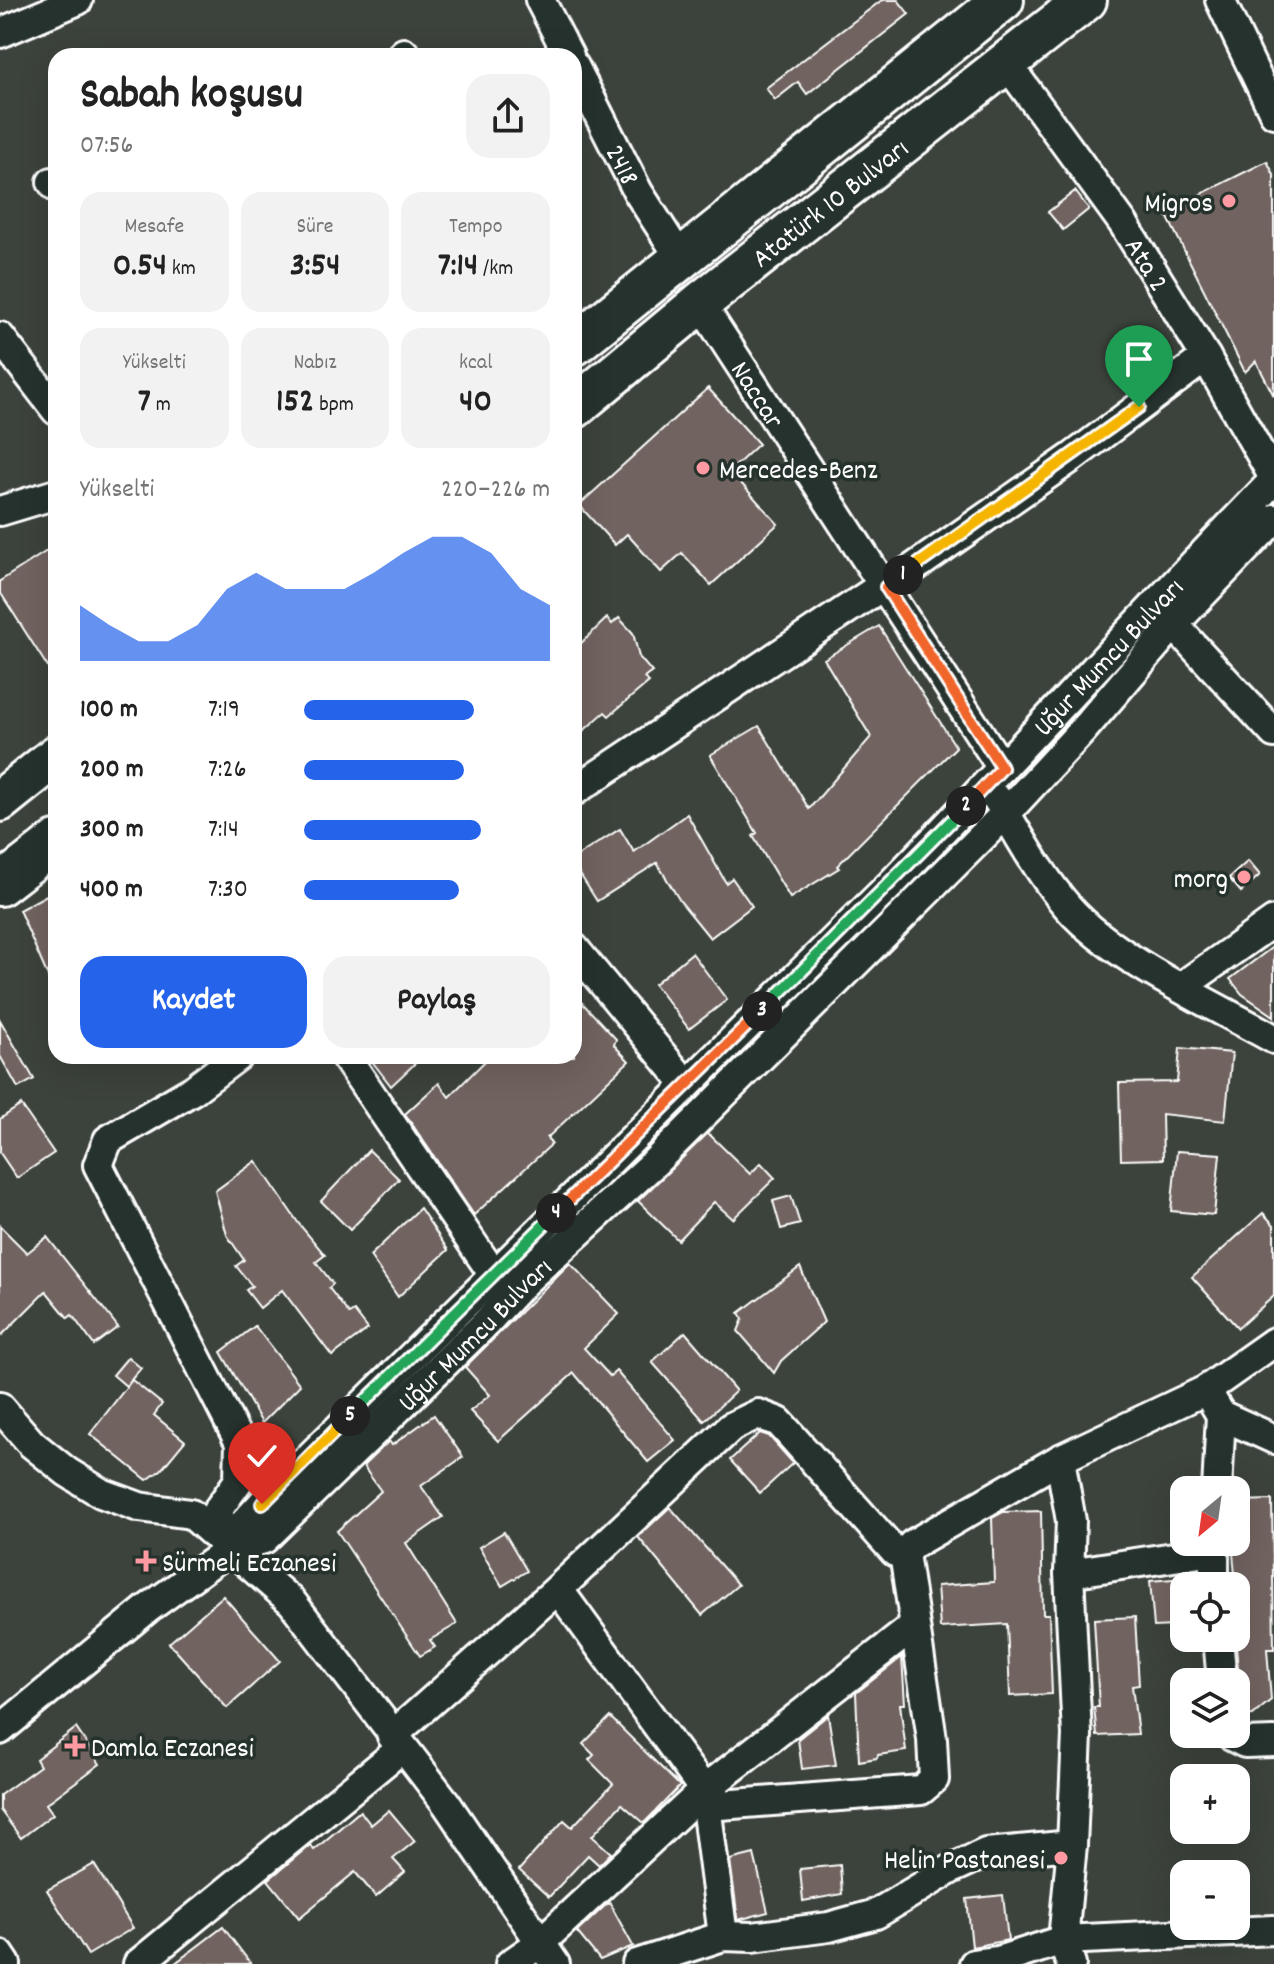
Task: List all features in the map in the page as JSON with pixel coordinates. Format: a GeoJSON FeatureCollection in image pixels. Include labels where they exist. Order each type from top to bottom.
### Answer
{"type":"FeatureCollection","features":[{"type":"Feature","properties":{"kind":"highway","name":"Atatürk 10 Bulvarı"},"geometry":{"type":"LineString","coordinates":[[582,339],[1003,0]]}},
{"type":"Feature","properties":{"kind":"highway","name":"Atatürk 10 Bulvarı"},"geometry":{"type":"LineString","coordinates":[[582,401],[700,303],[1086,0]]}},
{"type":"Feature","properties":{"kind":"highway"},"geometry":{"type":"LineString","coordinates":[[0,801],[48,762]]}},
{"type":"Feature","properties":{"kind":"highway"},"geometry":{"type":"LineString","coordinates":[[0,885],[48,848]]}},
{"type":"Feature","properties":{"kind":"street"},"geometry":{"type":"LineString","coordinates":[[0,33],[78,0]]}},
{"type":"Feature","properties":{"kind":"street"},"geometry":{"type":"LineString","coordinates":[[540,0],[565,48]]}},
{"type":"Feature","properties":{"kind":"street"},"geometry":{"type":"LineString","coordinates":[[1220,0],[1274,113]]}},
{"type":"Feature","properties":{"kind":"street","name":"Ata 2"},"geometry":{"type":"LineString","coordinates":[[1005,61],[1123,223],[1206,357],[1274,479]]}},
{"type":"Feature","properties":{"kind":"street","name":"2418"},"geometry":{"type":"LineString","coordinates":[[582,82],[638,192],[681,259]]}},
{"type":"Feature","properties":{"kind":"street","name":"Naccar"},"geometry":{"type":"LineString","coordinates":[[700,303],[886,587],[995,776],[1006,813],[1069,908],[1114,947],[1274,1039]]}},
{"type":"Feature","properties":{"kind":"street"},"geometry":{"type":"LineString","coordinates":[[0,337],[48,400]]}},
{"type":"Feature","properties":{"kind":"street"},"geometry":{"type":"LineString","coordinates":[[582,786],[879,588],[886,587],[1071,458],[1206,357]]}},
{"type":"Feature","properties":{"kind":"street","name":"Uğur Mumcu Bulvarı"},"geometry":{"type":"LineString","coordinates":[[232,1548],[237,1531],[262,1504],[868,907],[1274,479]]}},
{"type":"Feature","properties":{"kind":"street"},"geometry":{"type":"LineString","coordinates":[[0,511],[48,496]]}},
{"type":"Feature","properties":{"kind":"street","name":"Uğur Mumcu Bulvarı"},"geometry":{"type":"LineString","coordinates":[[2,1723],[147,1609],[232,1548],[264,1539],[484,1325],[524,1282],[650,1167],[1006,813],[1173,625],[1274,519]]}},
{"type":"Feature","properties":{"kind":"street"},"geometry":{"type":"LineString","coordinates":[[1154,604],[1274,733]]}},
{"type":"Feature","properties":{"kind":"street"},"geometry":{"type":"LineString","coordinates":[[1181,987],[1274,921]]}},
{"type":"Feature","properties":{"kind":"street"},"geometry":{"type":"LineString","coordinates":[[582,958],[686,1084]]}},
{"type":"Feature","properties":{"kind":"street"},"geometry":{"type":"LineString","coordinates":[[227,1064],[193,1090],[108,1140],[98,1165],[240,1443],[239,1480],[217,1511],[232,1548]]}},
{"type":"Feature","properties":{"kind":"street"},"geometry":{"type":"LineString","coordinates":[[350,1064],[494,1275]]}},
{"type":"Feature","properties":{"kind":"street"},"geometry":{"type":"LineString","coordinates":[[904,1553],[913,1544],[1060,1459],[1206,1390],[1274,1342]]}},
{"type":"Feature","properties":{"kind":"street"},"geometry":{"type":"LineString","coordinates":[[1206,1390],[1221,1415],[1218,1476]]}},
{"type":"Feature","properties":{"kind":"street"},"geometry":{"type":"LineString","coordinates":[[0,1407],[32,1444],[101,1493],[139,1507],[191,1514],[292,1602],[446,1803],[547,1954]]}},
{"type":"Feature","properties":{"kind":"street"},"geometry":{"type":"LineString","coordinates":[[138,1964],[397,1742],[731,1427],[758,1414],[779,1422],[895,1552],[904,1553]]}},
{"type":"Feature","properties":{"kind":"street"},"geometry":{"type":"LineString","coordinates":[[1221,1415],[1274,1439]]}},
{"type":"Feature","properties":{"kind":"street"},"geometry":{"type":"LineString","coordinates":[[1060,1459],[1071,1521],[1069,1573],[1077,1735],[1067,1952]]}},
{"type":"Feature","properties":{"kind":"street"},"geometry":{"type":"LineString","coordinates":[[706,1798],[921,1790],[934,1779],[932,1739],[904,1553]]}},
{"type":"Feature","properties":{"kind":"street"},"geometry":{"type":"LineString","coordinates":[[1069,1573],[1170,1555]]}},
{"type":"Feature","properties":{"kind":"street"},"geometry":{"type":"LineString","coordinates":[[558,1589],[706,1798],[723,1936]]}},
{"type":"Feature","properties":{"kind":"street"},"geometry":{"type":"LineString","coordinates":[[510,1964],[547,1954],[706,1798],[913,1627]]}},
{"type":"Feature","properties":{"kind":"street"},"geometry":{"type":"LineString","coordinates":[[1250,1743],[1274,1742]]}},
{"type":"Feature","properties":{"kind":"street"},"geometry":{"type":"LineString","coordinates":[[637,1964],[723,1936],[752,1937],[829,1927],[876,1914],[951,1869],[986,1853],[1072,1845]]}},
{"type":"Feature","properties":{"kind":"street"},"geometry":{"type":"LineString","coordinates":[[974,1964],[1274,1930]]}},
{"type":"Feature","properties":{"kind":"street"},"geometry":{"type":"LineString","coordinates":[[0,1955],[6,1964]]}},
{"type":"Feature","properties":{"kind":"building"},"geometry":{"type":"Polygon","coordinates":[[[882,0],[898,0],[909,14],[807,94],[798,82],[775,100],[766,88],[882,0]]]}},
{"type":"Feature","properties":{"kind":"building"},"geometry":{"type":"Polygon","coordinates":[[[1267,161],[1274,175],[1274,396],[1256,361],[1245,372],[1165,212],[1267,161]]]}},
{"type":"Feature","properties":{"kind":"building"},"geometry":{"type":"Polygon","coordinates":[[[1075,191],[1089,209],[1063,230],[1048,212],[1075,191]]]}},
{"type":"Feature","properties":{"kind":"building"},"geometry":{"type":"Polygon","coordinates":[[[708,388],[759,444],[730,471],[778,524],[711,585],[682,553],[661,572],[627,534],[615,545],[582,508],[582,502],[708,388]]]}},
{"type":"Feature","properties":{"kind":"building"},"geometry":{"type":"Polygon","coordinates":[[[48,550],[48,667],[0,592],[0,581],[48,550]]]}},
{"type":"Feature","properties":{"kind":"building"},"geometry":{"type":"Polygon","coordinates":[[[607,618],[612,624],[619,618],[633,633],[639,657],[652,672],[644,678],[649,682],[609,716],[605,712],[582,732],[582,642],[607,618]]]}},
{"type":"Feature","properties":{"kind":"building"},"geometry":{"type":"Polygon","coordinates":[[[879,626],[956,747],[837,866],[839,868],[790,898],[753,836],[757,833],[710,755],[759,726],[809,809],[871,737],[824,659],[879,626]]]}},
{"type":"Feature","properties":{"kind":"building"},"geometry":{"type":"Polygon","coordinates":[[[687,814],[726,883],[732,878],[752,906],[710,938],[680,901],[657,863],[597,901],[582,878],[582,853],[620,829],[634,852],[687,814]]]}},
{"type":"Feature","properties":{"kind":"building","name":"morg"},"geometry":{"type":"Polygon","coordinates":[[[1248,861],[1260,875],[1241,892],[1229,878],[1248,861]]]}},
{"type":"Feature","properties":{"kind":"building"},"geometry":{"type":"Polygon","coordinates":[[[48,894],[48,977],[19,910],[48,894]]]}},
{"type":"Feature","properties":{"kind":"building"},"geometry":{"type":"Polygon","coordinates":[[[1274,946],[1274,1016],[1242,994],[1230,979],[1274,946]]]}},
{"type":"Feature","properties":{"kind":"building"},"geometry":{"type":"Polygon","coordinates":[[[692,953],[727,1000],[689,1029],[654,984],[692,953]]]}},
{"type":"Feature","properties":{"kind":"building"},"geometry":{"type":"Polygon","coordinates":[[[582,1003],[616,1039],[614,1045],[629,1061],[547,1138],[552,1144],[474,1215],[405,1114],[439,1083],[449,1097],[482,1064],[582,1064],[582,1003]]]}},
{"type":"Feature","properties":{"kind":"building"},"geometry":{"type":"Polygon","coordinates":[[[0,1020],[34,1079],[18,1088],[0,1056],[0,1020]]]}},
{"type":"Feature","properties":{"kind":"building"},"geometry":{"type":"Polygon","coordinates":[[[1180,1048],[1232,1053],[1225,1121],[1162,1114],[1163,1159],[1121,1160],[1119,1083],[1177,1082],[1180,1048]]]}},
{"type":"Feature","properties":{"kind":"building"},"geometry":{"type":"Polygon","coordinates":[[[374,1064],[414,1064],[391,1086],[374,1064]]]}},
{"type":"Feature","properties":{"kind":"building"},"geometry":{"type":"Polygon","coordinates":[[[21,1105],[54,1153],[17,1178],[0,1153],[0,1119],[21,1105]]]}},
{"type":"Feature","properties":{"kind":"building"},"geometry":{"type":"Polygon","coordinates":[[[708,1133],[750,1174],[761,1163],[775,1178],[733,1219],[714,1202],[678,1240],[638,1201],[708,1133]]]}},
{"type":"Feature","properties":{"kind":"building"},"geometry":{"type":"Polygon","coordinates":[[[369,1150],[399,1179],[350,1230],[321,1201],[369,1150]]]}},
{"type":"Feature","properties":{"kind":"building"},"geometry":{"type":"Polygon","coordinates":[[[1177,1151],[1220,1154],[1214,1215],[1171,1211],[1177,1151]]]}},
{"type":"Feature","properties":{"kind":"building"},"geometry":{"type":"Polygon","coordinates":[[[256,1161],[299,1224],[325,1255],[316,1262],[333,1284],[329,1288],[349,1314],[354,1311],[368,1329],[332,1356],[282,1290],[260,1308],[246,1290],[252,1286],[236,1266],[244,1260],[227,1235],[215,1191],[256,1161]]]}},
{"type":"Feature","properties":{"kind":"building"},"geometry":{"type":"Polygon","coordinates":[[[791,1196],[800,1224],[781,1229],[773,1201],[791,1196]]]}},
{"type":"Feature","properties":{"kind":"building"},"geometry":{"type":"Polygon","coordinates":[[[420,1208],[448,1250],[398,1297],[370,1256],[420,1208]]]}},
{"type":"Feature","properties":{"kind":"building"},"geometry":{"type":"Polygon","coordinates":[[[1263,1213],[1274,1225],[1274,1296],[1238,1328],[1192,1277],[1263,1213]]]}},
{"type":"Feature","properties":{"kind":"building"},"geometry":{"type":"Polygon","coordinates":[[[0,1226],[27,1253],[47,1237],[118,1327],[94,1345],[72,1315],[68,1318],[46,1291],[0,1337],[0,1226]]]}},
{"type":"Feature","properties":{"kind":"building"},"geometry":{"type":"Polygon","coordinates":[[[570,1263],[619,1314],[584,1348],[610,1376],[616,1371],[675,1440],[648,1462],[574,1373],[498,1441],[470,1411],[490,1395],[465,1367],[570,1263]]]}},
{"type":"Feature","properties":{"kind":"building"},"geometry":{"type":"Polygon","coordinates":[[[800,1267],[824,1322],[781,1361],[774,1373],[738,1331],[743,1319],[739,1313],[800,1267]]]}},
{"type":"Feature","properties":{"kind":"building"},"geometry":{"type":"Polygon","coordinates":[[[255,1326],[300,1385],[262,1423],[221,1352],[255,1326]]]}},
{"type":"Feature","properties":{"kind":"building"},"geometry":{"type":"Polygon","coordinates":[[[685,1332],[736,1391],[704,1421],[652,1362],[685,1332]]]}},
{"type":"Feature","properties":{"kind":"building"},"geometry":{"type":"Polygon","coordinates":[[[128,1357],[141,1368],[126,1386],[113,1375],[128,1357]]]}},
{"type":"Feature","properties":{"kind":"building"},"geometry":{"type":"Polygon","coordinates":[[[132,1380],[162,1404],[154,1415],[185,1441],[161,1470],[147,1480],[90,1434],[132,1380]]]}},
{"type":"Feature","properties":{"kind":"building"},"geometry":{"type":"Polygon","coordinates":[[[434,1415],[463,1457],[421,1486],[443,1517],[406,1543],[457,1624],[430,1640],[435,1647],[420,1656],[337,1531],[381,1491],[363,1466],[389,1441],[392,1445],[434,1415]]]}},
{"type":"Feature","properties":{"kind":"building"},"geometry":{"type":"Polygon","coordinates":[[[760,1433],[769,1436],[793,1463],[760,1493],[730,1460],[760,1433]]]}},
{"type":"Feature","properties":{"kind":"building"},"geometry":{"type":"Polygon","coordinates":[[[1272,1500],[1274,1649],[1267,1649],[1271,1700],[1250,1715],[1250,1668],[1238,1668],[1236,1652],[1250,1652],[1250,1572],[1235,1572],[1233,1556],[1250,1556],[1250,1501],[1272,1500]]]}},
{"type":"Feature","properties":{"kind":"building"},"geometry":{"type":"Polygon","coordinates":[[[670,1507],[738,1585],[702,1615],[638,1537],[670,1507]]]}},
{"type":"Feature","properties":{"kind":"building"},"geometry":{"type":"Polygon","coordinates":[[[1041,1511],[1043,1614],[1049,1614],[1052,1694],[1010,1696],[1007,1624],[940,1628],[937,1586],[994,1582],[992,1518],[1003,1512],[1041,1511]]]}},
{"type":"Feature","properties":{"kind":"building"},"geometry":{"type":"Polygon","coordinates":[[[504,1532],[527,1571],[502,1586],[479,1547],[504,1532]]]}},
{"type":"Feature","properties":{"kind":"building"},"geometry":{"type":"Polygon","coordinates":[[[1170,1579],[1170,1626],[1154,1627],[1150,1581],[1170,1579]]]}},
{"type":"Feature","properties":{"kind":"building"},"geometry":{"type":"Polygon","coordinates":[[[223,1596],[280,1661],[227,1708],[169,1643],[223,1596]]]}},
{"type":"Feature","properties":{"kind":"building"},"geometry":{"type":"Polygon","coordinates":[[[1135,1617],[1139,1685],[1132,1686],[1138,1734],[1097,1736],[1094,1707],[1099,1707],[1094,1619],[1135,1617]]]}},
{"type":"Feature","properties":{"kind":"building"},"geometry":{"type":"Polygon","coordinates":[[[902,1657],[905,1704],[900,1704],[906,1751],[859,1761],[856,1693],[902,1657]]]}},
{"type":"Feature","properties":{"kind":"building"},"geometry":{"type":"Polygon","coordinates":[[[828,1715],[836,1765],[802,1769],[798,1739],[828,1715]]]}},
{"type":"Feature","properties":{"kind":"building"},"geometry":{"type":"Polygon","coordinates":[[[610,1717],[680,1786],[644,1823],[622,1804],[592,1836],[611,1853],[599,1865],[588,1855],[549,1897],[519,1870],[564,1820],[572,1827],[613,1784],[589,1760],[594,1755],[583,1744],[610,1717]]]}},
{"type":"Feature","properties":{"kind":"building"},"geometry":{"type":"Polygon","coordinates":[[[76,1728],[100,1764],[46,1804],[53,1814],[21,1838],[0,1810],[0,1795],[40,1766],[36,1759],[76,1728]]]}},
{"type":"Feature","properties":{"kind":"building"},"geometry":{"type":"Polygon","coordinates":[[[389,1810],[415,1841],[393,1859],[405,1872],[376,1897],[355,1872],[299,1918],[268,1880],[310,1845],[314,1850],[360,1811],[371,1825],[389,1810]]]}},
{"type":"Feature","properties":{"kind":"building"},"geometry":{"type":"Polygon","coordinates":[[[754,1854],[768,1912],[738,1920],[730,1860],[754,1854]]]}},
{"type":"Feature","properties":{"kind":"building"},"geometry":{"type":"Polygon","coordinates":[[[94,1864],[133,1928],[88,1955],[47,1890],[94,1864]]]}},
{"type":"Feature","properties":{"kind":"building"},"geometry":{"type":"Polygon","coordinates":[[[840,1865],[842,1894],[803,1901],[800,1869],[840,1865]]]}},
{"type":"Feature","properties":{"kind":"building"},"geometry":{"type":"Polygon","coordinates":[[[1003,1895],[1008,1940],[972,1947],[967,1899],[1003,1895]]]}},
{"type":"Feature","properties":{"kind":"building"},"geometry":{"type":"Polygon","coordinates":[[[609,1902],[633,1946],[600,1960],[577,1932],[609,1902]]]}},
{"type":"Feature","properties":{"kind":"building"},"geometry":{"type":"Polygon","coordinates":[[[223,1927],[251,1964],[174,1964],[223,1927]]]}},
{"type":"Feature","properties":{"kind":"place","name":"Migros"},"geometry":{"type":"Point","coordinates":[1229,201]}},
{"type":"Feature","properties":{"kind":"place","name":"Mercedes-Benz"},"geometry":{"type":"Point","coordinates":[703,468]}},
{"type":"Feature","properties":{"kind":"place","name":"morg"},"geometry":{"type":"Point","coordinates":[1244,877]}},
{"type":"Feature","properties":{"kind":"place","name":"Sürmeli Eczanesi"},"geometry":{"type":"Point","coordinates":[146,1561]}},
{"type":"Feature","properties":{"kind":"place","name":"Damla Eczanesi"},"geometry":{"type":"Point","coordinates":[75,1746]}},
{"type":"Feature","properties":{"kind":"place","name":"Helin Pastanesi"},"geometry":{"type":"Point","coordinates":[1061,1858]}},
{"type":"Feature","properties":{"kind":"route"},"geometry":{"type":"LineString","coordinates":[[262,1504],[840,935],[1002,768],[886,587],[1139,407]]}}]}
